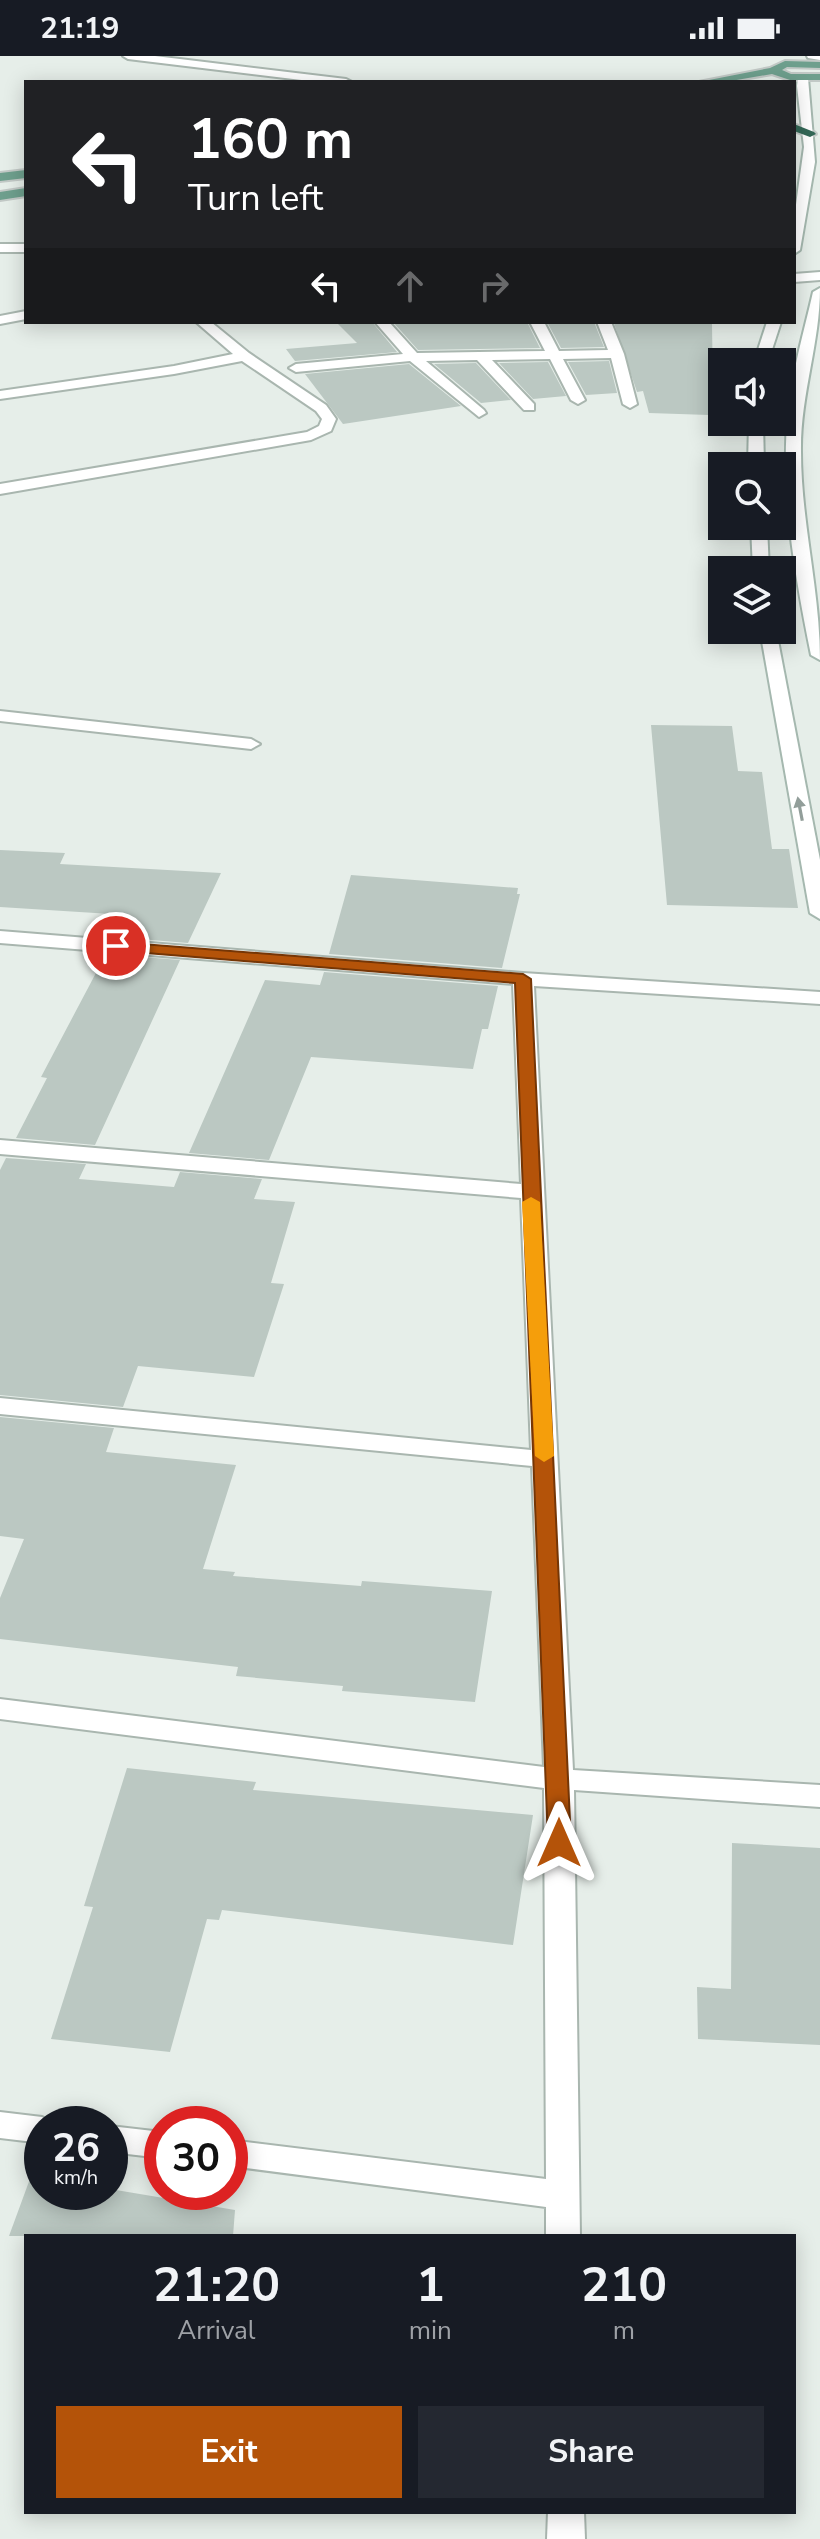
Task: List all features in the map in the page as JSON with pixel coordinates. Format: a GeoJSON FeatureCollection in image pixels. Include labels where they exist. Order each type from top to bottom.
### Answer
{"type":"FeatureCollection","features":[{"type":"Feature","properties":{"kind":"highway"},"geometry":{"type":"LineString","coordinates":[[796,128],[810,134]]}},
{"type":"Feature","properties":{"kind":"main road"},"geometry":{"type":"LineString","coordinates":[[799,63],[820,57]]}},
{"type":"Feature","properties":{"kind":"main road"},"geometry":{"type":"LineString","coordinates":[[717,80],[773,71],[785,64],[820,65]]}},
{"type":"Feature","properties":{"kind":"main road"},"geometry":{"type":"LineString","coordinates":[[773,71],[796,78]]}},
{"type":"Feature","properties":{"kind":"main road"},"geometry":{"type":"LineString","coordinates":[[780,80],[820,77]]}},
{"type":"Feature","properties":{"kind":"main road"},"geometry":{"type":"LineString","coordinates":[[0,177],[24,174]]}},
{"type":"Feature","properties":{"kind":"main road"},"geometry":{"type":"LineString","coordinates":[[0,196],[24,192]]}},
{"type":"Feature","properties":{"kind":"street"},"geometry":{"type":"LineString","coordinates":[[128,56],[328,80]]}},
{"type":"Feature","properties":{"kind":"street"},"geometry":{"type":"LineString","coordinates":[[213,67],[230,56]]}},
{"type":"Feature","properties":{"kind":"street"},"geometry":{"type":"LineString","coordinates":[[812,56],[820,57]]}},
{"type":"Feature","properties":{"kind":"street"},"geometry":{"type":"LineString","coordinates":[[796,78],[810,134],[807,186],[796,240]]}},
{"type":"Feature","properties":{"kind":"street"},"geometry":{"type":"LineString","coordinates":[[0,248],[24,248]]}},
{"type":"Feature","properties":{"kind":"street"},"geometry":{"type":"LineString","coordinates":[[796,278],[820,276]]}},
{"type":"Feature","properties":{"kind":"street"},"geometry":{"type":"LineString","coordinates":[[820,292],[794,423],[797,495],[808,600],[820,655]]}},
{"type":"Feature","properties":{"kind":"street"},"geometry":{"type":"LineString","coordinates":[[0,320],[24,315]]}},
{"type":"Feature","properties":{"kind":"street"},"geometry":{"type":"LineString","coordinates":[[0,489],[311,436],[326,428],[329,419],[321,408],[244,356],[205,324]]}},
{"type":"Feature","properties":{"kind":"street"},"geometry":{"type":"LineString","coordinates":[[384,324],[413,357],[479,413]]}},
{"type":"Feature","properties":{"kind":"street"},"geometry":{"type":"LineString","coordinates":[[538,324],[578,400]]}},
{"type":"Feature","properties":{"kind":"street"},"geometry":{"type":"LineString","coordinates":[[605,324],[617,354],[630,404]]}},
{"type":"Feature","properties":{"kind":"street"},"geometry":{"type":"LineString","coordinates":[[766,348],[773,324]]}},
{"type":"Feature","properties":{"kind":"street"},"geometry":{"type":"LineString","coordinates":[[296,368],[413,357],[617,354]]}},
{"type":"Feature","properties":{"kind":"street"},"geometry":{"type":"LineString","coordinates":[[480,355],[529,407]]}},
{"type":"Feature","properties":{"kind":"street"},"geometry":{"type":"LineString","coordinates":[[0,395],[174,370],[244,356]]}},
{"type":"Feature","properties":{"kind":"street"},"geometry":{"type":"LineString","coordinates":[[771,644],[820,913]]}},
{"type":"Feature","properties":{"kind":"street"},"geometry":{"type":"LineString","coordinates":[[0,716],[251,744]]}},
{"type":"Feature","properties":{"kind":"street"},"geometry":{"type":"LineString","coordinates":[[0,937],[523,979],[820,998]]}},
{"type":"Feature","properties":{"kind":"street"},"geometry":{"type":"LineString","coordinates":[[523,979],[530,1192],[559,1779],[563,2234]]}},
{"type":"Feature","properties":{"kind":"street"},"geometry":{"type":"LineString","coordinates":[[0,1147],[530,1192]]}},
{"type":"Feature","properties":{"kind":"street"},"geometry":{"type":"LineString","coordinates":[[0,1406],[545,1459]]}},
{"type":"Feature","properties":{"kind":"street"},"geometry":{"type":"LineString","coordinates":[[0,1709],[559,1779],[820,1796]]}},
{"type":"Feature","properties":{"kind":"street"},"geometry":{"type":"LineString","coordinates":[[0,2125],[24,2128]]}},
{"type":"Feature","properties":{"kind":"street"},"geometry":{"type":"LineString","coordinates":[[248,2155],[563,2195]]}},
{"type":"Feature","properties":{"kind":"street"},"geometry":{"type":"LineString","coordinates":[[566,2514],[566,2539]]}},
{"type":"Feature","properties":{"kind":"building"},"geometry":{"type":"Polygon","coordinates":[[[338,324],[374,324],[397,352],[295,361],[286,349],[357,343],[338,324]]]}},
{"type":"Feature","properties":{"kind":"building"},"geometry":{"type":"Polygon","coordinates":[[[395,324],[528,324],[540,348],[418,350],[395,324]]]}},
{"type":"Feature","properties":{"kind":"building"},"geometry":{"type":"Polygon","coordinates":[[[548,324],[595,324],[604,347],[561,348],[548,324]]]}},
{"type":"Feature","properties":{"kind":"building"},"geometry":{"type":"Polygon","coordinates":[[[614,324],[712,324],[712,348],[708,348],[708,415],[649,413],[643,391],[637,392],[614,324]]]}},
{"type":"Feature","properties":{"kind":"building"},"geometry":{"type":"Polygon","coordinates":[[[609,361],[617,393],[586,395],[568,362],[609,361]]]}},
{"type":"Feature","properties":{"kind":"building"},"geometry":{"type":"Polygon","coordinates":[[[548,362],[566,396],[533,399],[499,363],[548,362]]]}},
{"type":"Feature","properties":{"kind":"building"},"geometry":{"type":"Polygon","coordinates":[[[476,363],[511,400],[481,403],[434,364],[476,363]]]}},
{"type":"Feature","properties":{"kind":"building"},"geometry":{"type":"Polygon","coordinates":[[[409,364],[461,406],[343,424],[305,374],[409,364]]]}},
{"type":"Feature","properties":{"kind":"building"},"geometry":{"type":"Polygon","coordinates":[[[651,725],[732,726],[738,771],[762,772],[772,849],[789,849],[798,908],[667,905],[651,725]]]}},
{"type":"Feature","properties":{"kind":"building"},"geometry":{"type":"Polygon","coordinates":[[[0,850],[65,853],[60,864],[221,873],[188,943],[115,937],[127,915],[0,907],[0,850]]]}},
{"type":"Feature","properties":{"kind":"building"},"geometry":{"type":"Polygon","coordinates":[[[351,875],[518,888],[517,894],[520,894],[502,968],[329,954],[351,875]]]}},
{"type":"Feature","properties":{"kind":"building"},"geometry":{"type":"Polygon","coordinates":[[[106,954],[180,960],[95,1145],[16,1138],[47,1078],[41,1077],[106,954]]]}},
{"type":"Feature","properties":{"kind":"building"},"geometry":{"type":"Polygon","coordinates":[[[324,972],[498,986],[488,1029],[482,1029],[473,1069],[311,1057],[269,1160],[189,1153],[265,980],[320,985],[324,972]]]}},
{"type":"Feature","properties":{"kind":"building"},"geometry":{"type":"Polygon","coordinates":[[[6,1158],[86,1164],[79,1179],[174,1187],[180,1172],[262,1179],[254,1199],[295,1202],[271,1283],[284,1284],[254,1377],[138,1366],[123,1407],[0,1395],[0,1170],[6,1158]]]}},
{"type":"Feature","properties":{"kind":"building"},"geometry":{"type":"Polygon","coordinates":[[[0,1417],[114,1428],[106,1452],[236,1465],[203,1569],[235,1572],[233,1576],[361,1586],[362,1581],[492,1591],[475,1702],[342,1691],[343,1686],[236,1676],[238,1667],[0,1639],[0,1598],[24,1539],[0,1536],[0,1417]]]}},
{"type":"Feature","properties":{"kind":"building"},"geometry":{"type":"Polygon","coordinates":[[[127,1768],[256,1782],[253,1790],[533,1815],[513,1945],[222,1910],[219,1920],[207,1919],[170,2052],[51,2039],[93,1907],[84,1906],[127,1768]]]}},
{"type":"Feature","properties":{"kind":"building"},"geometry":{"type":"Polygon","coordinates":[[[732,1843],[820,1848],[820,2045],[698,2039],[697,1987],[731,1989],[732,1843]]]}},
{"type":"Feature","properties":{"kind":"building"},"geometry":{"type":"Polygon","coordinates":[[[128,2192],[144,2195],[144,2210],[235,2210],[233,2234],[9,2236],[24,2195],[24,2210],[128,2210],[128,2192]]]}},
{"type":"Feature","properties":{"kind":"slow traffic"},"geometry":{"type":"LineString","coordinates":[[531,1202],[544,1456]]}},
{"type":"Feature","properties":{"kind":"route"},"geometry":{"type":"LineString","coordinates":[[116,946],[523,979],[530,1192],[559,1779],[559,1843]]}}]}
